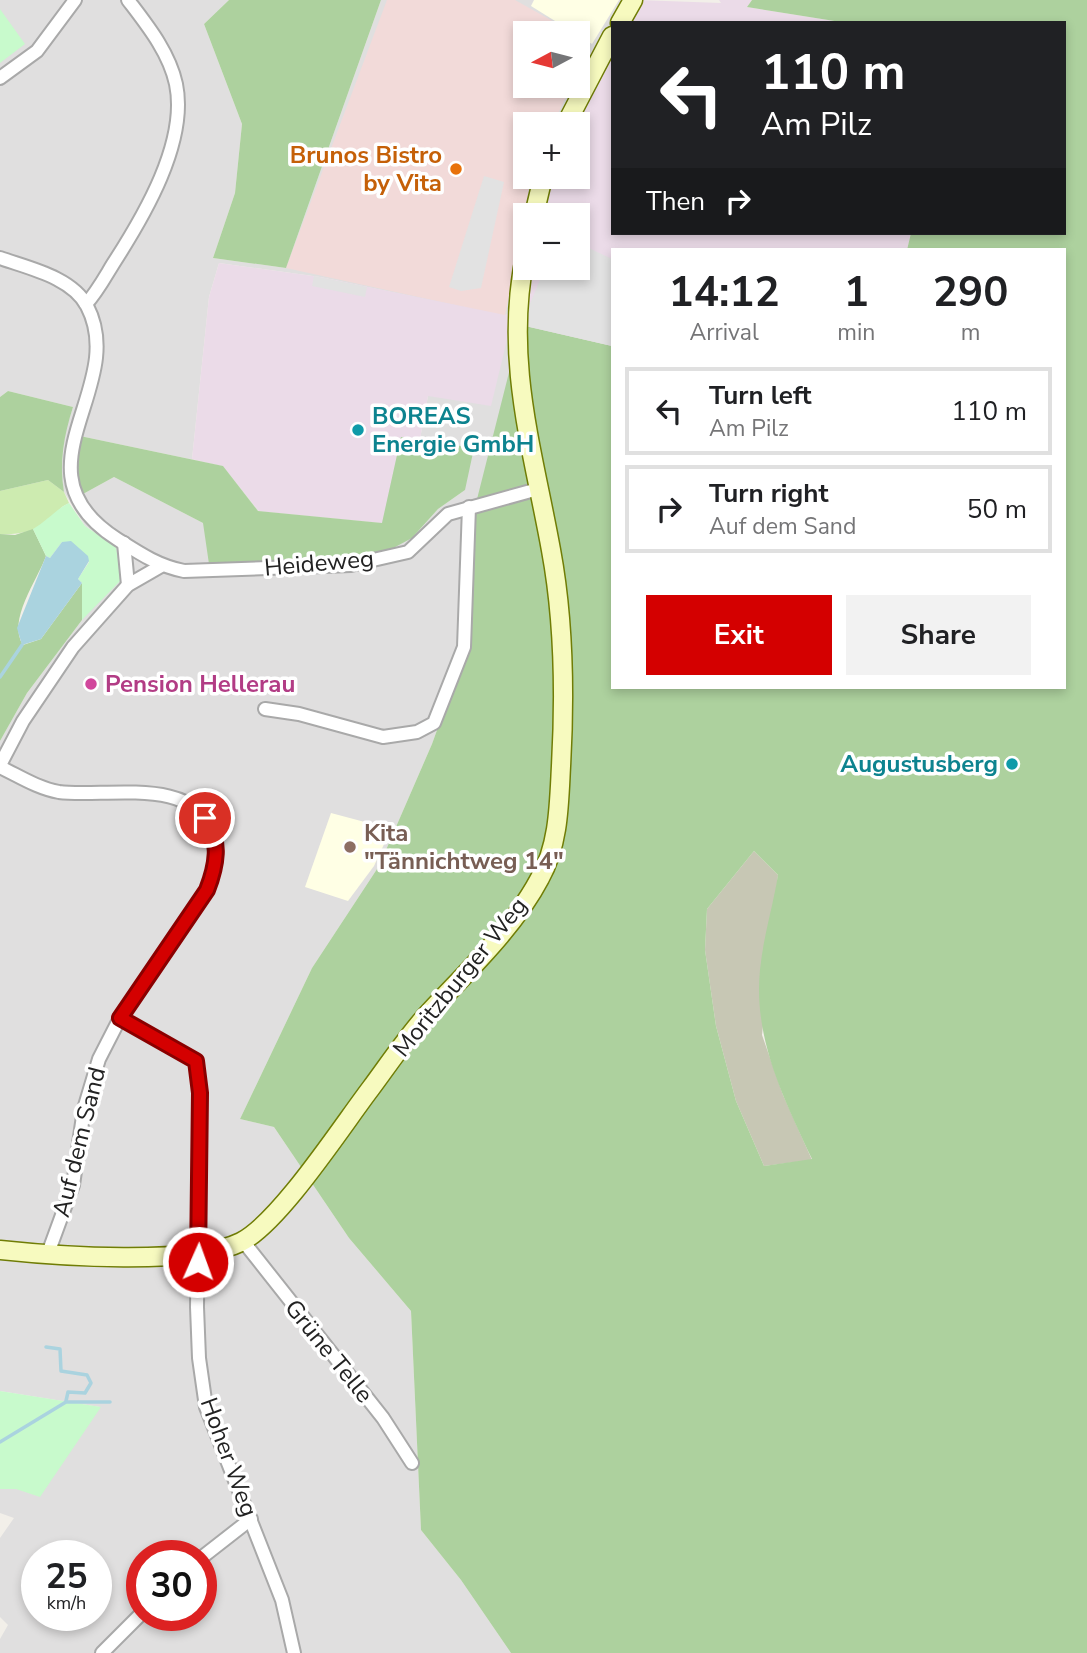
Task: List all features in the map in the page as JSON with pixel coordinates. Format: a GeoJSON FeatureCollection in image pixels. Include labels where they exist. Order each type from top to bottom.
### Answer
{"type":"FeatureCollection","features":[{"type":"Feature","properties":{"kind":"street"},"geometry":{"type":"LineString","coordinates":[[0,79],[37,51],[75,0]]}},
{"type":"Feature","properties":{"kind":"street"},"geometry":{"type":"LineString","coordinates":[[86,304],[146,211],[165,161],[177,108],[173,74],[155,35],[128,0]]}},
{"type":"Feature","properties":{"kind":"street"},"geometry":{"type":"LineString","coordinates":[[621,21],[633,0]]}},
{"type":"Feature","properties":{"kind":"street"},"geometry":{"type":"LineString","coordinates":[[572,112],[611,38]]}},
{"type":"Feature","properties":{"kind":"street"},"geometry":{"type":"LineString","coordinates":[[0,258],[64,282],[86,304],[98,350],[74,436],[69,469],[76,497],[93,522],[161,566],[128,585],[73,647],[23,721],[0,766]]}},
{"type":"Feature","properties":{"kind":"street","name":"Moritzburger Weg"},"geometry":{"type":"LineString","coordinates":[[0,1251],[47,1255],[198,1255],[243,1241],[280,1207],[421,1021],[495,941],[541,878],[556,828],[562,688],[558,609],[551,552],[527,432],[518,348],[516,308],[521,280]]}},
{"type":"Feature","properties":{"kind":"street","name":"Heideweg"},"geometry":{"type":"LineString","coordinates":[[161,566],[184,571],[351,565],[408,552],[448,514],[538,489]]}},
{"type":"Feature","properties":{"kind":"street"},"geometry":{"type":"LineString","coordinates":[[265,709],[299,714],[383,737],[417,732],[434,723],[464,647],[468,507]]}},
{"type":"Feature","properties":{"kind":"street"},"geometry":{"type":"LineString","coordinates":[[124,543],[128,585]]}},
{"type":"Feature","properties":{"kind":"street","name":"Auf dem Sand"},"geometry":{"type":"LineString","coordinates":[[0,766],[27,782],[58,792],[163,794],[185,800],[210,825],[217,851],[215,871],[207,890],[120,1018],[91,1083],[73,1185],[47,1255]]}},
{"type":"Feature","properties":{"kind":"street","name":"Hoher Weg"},"geometry":{"type":"LineString","coordinates":[[120,1018],[196,1061],[200,1093],[199,1358],[206,1407],[282,1600],[294,1653]]}},
{"type":"Feature","properties":{"kind":"street","name":"Grüne Telle"},"geometry":{"type":"LineString","coordinates":[[243,1241],[383,1418],[412,1463]]}},
{"type":"Feature","properties":{"kind":"street"},"geometry":{"type":"LineString","coordinates":[[217,1546],[251,1519]]}},
{"type":"Feature","properties":{"kind":"street"},"geometry":{"type":"LineString","coordinates":[[102,1653],[126,1629]]}},
{"type":"Feature","properties":{"kind":"shaded area"},"geometry":{"type":"Polygon","coordinates":[[[0,0],[229,0],[204,24],[242,124],[235,193],[213,258],[286,268],[381,0],[638,0],[611,21],[611,47],[590,88],[590,21],[513,21],[513,98],[585,98],[578,112],[513,112],[513,189],[546,189],[543,203],[513,203],[513,280],[524,280],[523,305],[505,316],[320,277],[219,263],[209,297],[192,459],[223,465],[259,511],[401,436],[420,439],[428,396],[510,323],[521,325],[467,647],[432,744],[379,866],[312,968],[240,1119],[274,1127],[349,1238],[411,1311],[421,1530],[461,1580],[511,1653],[0,1653],[0,1639],[8,1625],[0,1617],[0,1538],[14,1518],[0,1513],[0,1489],[16,1489],[100,1407],[0,1391],[0,741],[27,693],[82,620],[116,547],[85,526],[64,492],[60,471],[65,431],[73,407],[8,391],[0,397],[0,0]],[[80,436],[83,494],[114,477],[203,523],[412,538],[438,509],[465,490],[382,523],[258,511],[223,466],[80,436]]]}},
{"type":"Feature","properties":{"kind":"shaded area"},"geometry":{"type":"Polygon","coordinates":[[[387,0],[515,0],[553,21],[513,21],[513,98],[565,98],[559,112],[513,112],[513,189],[529,189],[526,203],[513,203],[513,273],[505,316],[286,268],[387,0]]]}},
{"type":"Feature","properties":{"kind":"shaded area"},"geometry":{"type":"Polygon","coordinates":[[[534,0],[619,0],[592,44],[590,21],[555,21],[531,6],[534,0]]]}},
{"type":"Feature","properties":{"kind":"shaded area"},"geometry":{"type":"Polygon","coordinates":[[[638,0],[721,3],[719,0],[752,0],[747,7],[834,21],[626,21],[638,0]]]}},
{"type":"Feature","properties":{"kind":"shaded area"},"geometry":{"type":"Polygon","coordinates":[[[611,47],[611,235],[911,235],[907,248],[611,248],[611,346],[511,323],[491,406],[428,396],[420,439],[401,437],[382,523],[259,511],[223,466],[192,459],[209,297],[219,263],[320,277],[505,315],[523,305],[527,280],[590,280],[590,203],[543,203],[546,189],[590,189],[590,112],[578,112],[585,98],[590,98],[590,88],[611,47]]]}},
{"type":"Feature","properties":{"kind":"shaded area"},"geometry":{"type":"Polygon","coordinates":[[[484,176],[504,182],[481,288],[461,291],[449,287],[484,176]]]}},
{"type":"Feature","properties":{"kind":"shaded area"},"geometry":{"type":"Polygon","coordinates":[[[590,249],[611,259],[611,346],[521,325],[540,280],[590,280],[590,249]]]}},
{"type":"Feature","properties":{"kind":"shaded area"},"geometry":{"type":"Polygon","coordinates":[[[314,276],[367,287],[365,297],[312,286],[314,276]]]}},
{"type":"Feature","properties":{"kind":"shaded area","name":"Kita \"Tännichtweg 14\""},"geometry":{"type":"Polygon","coordinates":[[[331,813],[391,829],[374,866],[348,901],[305,887],[331,813]]]}},
{"type":"Feature","properties":{"kind":"shaded area"},"geometry":{"type":"Polygon","coordinates":[[[754,851],[778,875],[762,1035],[783,1095],[812,1160],[764,1166],[736,1101],[716,1026],[705,950],[707,909],[754,851]]]}},
{"type":"Feature","properties":{"kind":"green space"},"geometry":{"type":"Polygon","coordinates":[[[229,0],[381,0],[286,268],[213,258],[235,193],[242,124],[204,24],[229,0]]]}},
{"type":"Feature","properties":{"kind":"green space"},"geometry":{"type":"Polygon","coordinates":[[[752,0],[1087,0],[1087,1653],[511,1653],[461,1580],[421,1530],[411,1311],[349,1238],[274,1127],[240,1119],[312,968],[379,866],[432,744],[467,647],[474,511],[521,325],[611,346],[611,689],[1066,689],[1066,248],[907,248],[911,235],[1066,235],[1066,21],[834,21],[747,7],[752,0]],[[754,851],[707,909],[705,950],[716,1026],[736,1101],[764,1166],[812,1159],[781,1091],[766,1044],[759,995],[763,946],[778,875],[754,851]]]}},
{"type":"Feature","properties":{"kind":"green space"},"geometry":{"type":"Polygon","coordinates":[[[0,9],[25,44],[0,63],[0,9]]]}},
{"type":"Feature","properties":{"kind":"green space"},"geometry":{"type":"Polygon","coordinates":[[[8,391],[73,407],[63,449],[64,492],[48,480],[0,491],[0,397],[8,391]]]}},
{"type":"Feature","properties":{"kind":"green space"},"geometry":{"type":"Polygon","coordinates":[[[80,436],[223,466],[258,511],[382,523],[401,437],[474,448],[465,490],[438,509],[412,538],[384,553],[209,564],[203,523],[114,477],[83,494],[74,470],[80,436]]]}},
{"type":"Feature","properties":{"kind":"green space"},"geometry":{"type":"Polygon","coordinates":[[[48,480],[64,492],[69,503],[37,528],[0,534],[0,491],[48,480]]]}},
{"type":"Feature","properties":{"kind":"green space"},"geometry":{"type":"Polygon","coordinates":[[[69,503],[85,526],[116,547],[121,580],[82,620],[82,583],[78,579],[89,562],[62,542],[50,558],[46,556],[33,529],[69,503]]]}},
{"type":"Feature","properties":{"kind":"green space"},"geometry":{"type":"Polygon","coordinates":[[[33,529],[46,556],[21,612],[19,635],[23,645],[41,639],[82,583],[82,620],[27,693],[0,741],[0,534],[15,535],[33,529]]]}},
{"type":"Feature","properties":{"kind":"green space"},"geometry":{"type":"Polygon","coordinates":[[[0,1391],[101,1407],[40,1497],[16,1489],[0,1489],[0,1391]]]}},
{"type":"Feature","properties":{"kind":"water"},"geometry":{"type":"Polygon","coordinates":[[[71,541],[88,556],[89,561],[78,579],[82,583],[41,639],[22,645],[17,628],[46,556],[50,558],[62,542],[71,541]]]}},
{"type":"Feature","properties":{"kind":"waterway"},"geometry":{"type":"LineString","coordinates":[[0,677],[22,645]]}},
{"type":"Feature","properties":{"kind":"waterway"},"geometry":{"type":"LineString","coordinates":[[46,1347],[60,1349],[61,1371],[87,1375],[91,1383],[85,1393],[68,1392],[66,1401]]}},
{"type":"Feature","properties":{"kind":"waterway"},"geometry":{"type":"LineString","coordinates":[[0,1442],[66,1402],[110,1402]]}},
{"type":"Feature","properties":{"kind":"place","name":"Brunos Bistro by Vita"},"geometry":{"type":"Point","coordinates":[456,169]}},
{"type":"Feature","properties":{"kind":"place","name":"BOREAS Energie GmbH"},"geometry":{"type":"Point","coordinates":[358,430]}},
{"type":"Feature","properties":{"kind":"place","name":"Pension Hellerau"},"geometry":{"type":"Point","coordinates":[91,684]}},
{"type":"Feature","properties":{"kind":"place","name":"Augustusberg"},"geometry":{"type":"Point","coordinates":[1012,764]}},
{"type":"Feature","properties":{"kind":"place","name":"Kita \"Tännichtweg 14\""},"geometry":{"type":"Point","coordinates":[350,847]}},
{"type":"Feature","properties":{"kind":"route"},"geometry":{"type":"LineString","coordinates":[[198,1262],[200,1093],[196,1061],[120,1018],[168,943],[207,890],[215,871],[217,851],[210,825],[205,818]]}}]}
